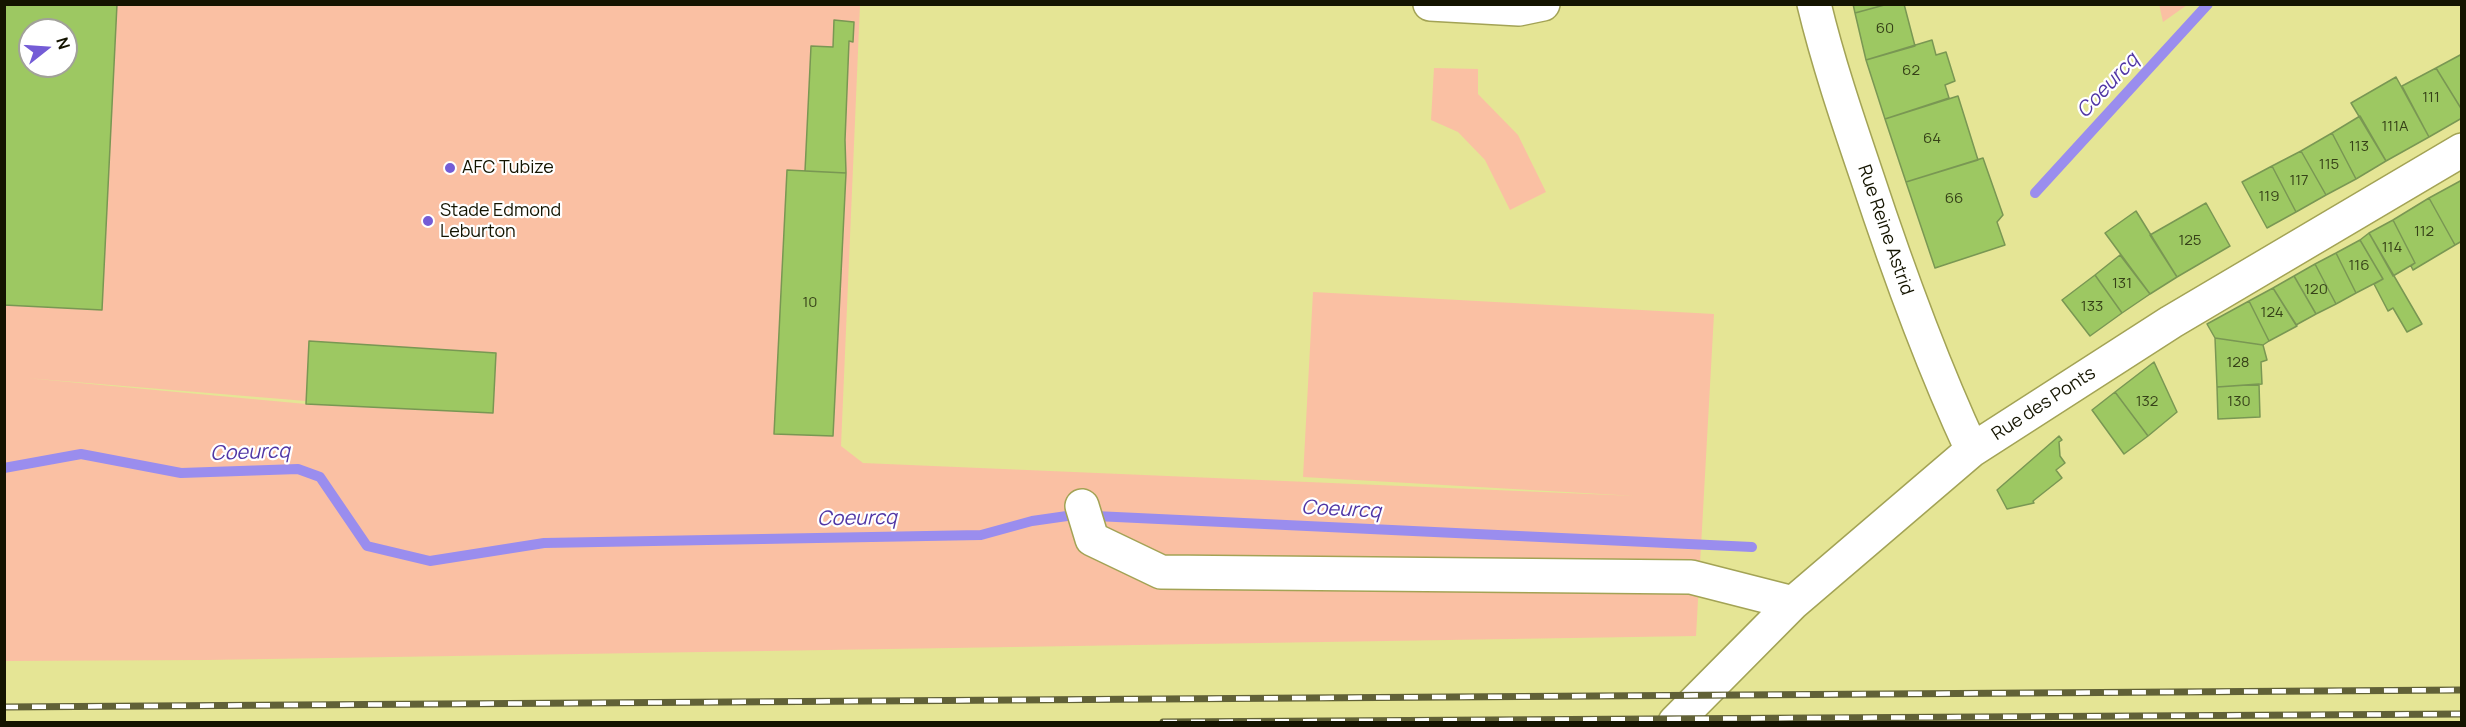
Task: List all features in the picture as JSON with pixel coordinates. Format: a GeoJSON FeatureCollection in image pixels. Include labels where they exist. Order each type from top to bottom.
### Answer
{"type":"FeatureCollection","features":[{"type":"Feature","properties":{"kind":"street"},"geometry":{"type":"LineString","coordinates":[[1430,4],[1519,9],[1543,4]]}},
{"type":"Feature","properties":{"kind":"street","name":"Rue Reine Astrid"},"geometry":{"type":"LineString","coordinates":[[1814,4],[1829,62],[1901,278],[1947,395],[1972,450]]}},
{"type":"Feature","properties":{"kind":"street","name":"Rue des Ponts"},"geometry":{"type":"LineString","coordinates":[[1675,723],[1793,603],[1972,450],[2171,322],[2462,150]]}},
{"type":"Feature","properties":{"kind":"street"},"geometry":{"type":"LineString","coordinates":[[1085,516],[1092,538],[1161,572],[1691,577],[1793,603]]}},
{"type":"Feature","properties":{"kind":"shaded area"},"geometry":{"type":"Polygon","coordinates":[[[2159,4],[2187,4],[2187,5],[2163,22],[2159,4]]]}},
{"type":"Feature","properties":{"kind":"shaded area"},"geometry":{"type":"Polygon","coordinates":[[[5,5],[860,5],[841,446],[863,463],[1636,496],[1303,477],[1313,292],[1714,314],[1696,636],[206,660],[5,661],[5,5]],[[26,378],[306,404],[367,406],[26,378]]]}},
{"type":"Feature","properties":{"kind":"shaded area"},"geometry":{"type":"Polygon","coordinates":[[[1434,68],[1478,69],[1478,94],[1518,135],[1546,192],[1510,210],[1485,160],[1458,132],[1431,120],[1434,68]]]}},
{"type":"Feature","properties":{"kind":"building"},"geometry":{"type":"Polygon","coordinates":[[[4,4],[117,4],[102,310],[4,305],[4,4]]]}},
{"type":"Feature","properties":{"kind":"building"},"geometry":{"type":"Polygon","coordinates":[[[1853,4],[1888,4],[1855,13],[1853,4]]]}},
{"type":"Feature","properties":{"kind":"building"},"geometry":{"type":"Polygon","coordinates":[[[1888,4],[1904,4],[1915,46],[1866,60],[1855,13],[1888,4]]]}},
{"type":"Feature","properties":{"kind":"building"},"geometry":{"type":"Polygon","coordinates":[[[834,20],[854,22],[853,42],[849,41],[846,173],[805,171],[811,46],[833,47],[834,20]]]}},
{"type":"Feature","properties":{"kind":"building"},"geometry":{"type":"Polygon","coordinates":[[[1932,40],[1936,55],[1946,52],[1955,81],[1945,85],[1949,98],[1885,119],[1866,60],[1932,40]]]}},
{"type":"Feature","properties":{"kind":"building"},"geometry":{"type":"Polygon","coordinates":[[[2462,54],[2462,110],[2436,68],[2462,54]]]}},
{"type":"Feature","properties":{"kind":"building"},"geometry":{"type":"Polygon","coordinates":[[[2436,68],[2462,110],[2462,118],[2429,137],[2402,86],[2436,68]]]}},
{"type":"Feature","properties":{"kind":"building"},"geometry":{"type":"Polygon","coordinates":[[[2396,77],[2429,137],[2386,161],[2351,103],[2396,77]]]}},
{"type":"Feature","properties":{"kind":"building"},"geometry":{"type":"Polygon","coordinates":[[[1958,96],[1978,160],[1906,182],[1885,119],[1958,96]]]}},
{"type":"Feature","properties":{"kind":"building"},"geometry":{"type":"Polygon","coordinates":[[[2360,116],[2386,161],[2356,179],[2332,133],[2360,116]]]}},
{"type":"Feature","properties":{"kind":"building"},"geometry":{"type":"Polygon","coordinates":[[[2332,133],[2356,179],[2326,195],[2301,151],[2332,133]]]}},
{"type":"Feature","properties":{"kind":"building"},"geometry":{"type":"Polygon","coordinates":[[[2301,151],[2326,195],[2296,212],[2272,166],[2301,151]]]}},
{"type":"Feature","properties":{"kind":"building"},"geometry":{"type":"Polygon","coordinates":[[[1983,158],[2003,215],[1997,222],[2005,245],[1935,268],[1906,182],[1983,158]]]}},
{"type":"Feature","properties":{"kind":"building"},"geometry":{"type":"Polygon","coordinates":[[[2272,166],[2296,212],[2267,228],[2242,182],[2272,166]]]}},
{"type":"Feature","properties":{"kind":"building"},"geometry":{"type":"Polygon","coordinates":[[[787,170],[846,173],[833,436],[774,434],[787,170]]]}},
{"type":"Feature","properties":{"kind":"building"},"geometry":{"type":"Polygon","coordinates":[[[2462,180],[2462,241],[2455,245],[2429,198],[2462,180]]]}},
{"type":"Feature","properties":{"kind":"building"},"geometry":{"type":"Polygon","coordinates":[[[2429,198],[2455,245],[2413,270],[2411,266],[2415,263],[2393,220],[2429,198]]]}},
{"type":"Feature","properties":{"kind":"building"},"geometry":{"type":"Polygon","coordinates":[[[2206,203],[2230,246],[2177,277],[2150,235],[2206,203]]]}},
{"type":"Feature","properties":{"kind":"building"},"geometry":{"type":"Polygon","coordinates":[[[2136,211],[2177,277],[2150,294],[2105,233],[2136,211]]]}},
{"type":"Feature","properties":{"kind":"building"},"geometry":{"type":"Polygon","coordinates":[[[2393,220],[2415,263],[2393,276],[2369,233],[2393,220]]]}},
{"type":"Feature","properties":{"kind":"building"},"geometry":{"type":"Polygon","coordinates":[[[2369,233],[2422,324],[2407,332],[2393,308],[2388,311],[2374,284],[2383,279],[2360,240],[2369,233]]]}},
{"type":"Feature","properties":{"kind":"building"},"geometry":{"type":"Polygon","coordinates":[[[2360,240],[2383,279],[2356,293],[2336,253],[2360,240]]]}},
{"type":"Feature","properties":{"kind":"building"},"geometry":{"type":"Polygon","coordinates":[[[2336,253],[2356,293],[2336,304],[2315,264],[2336,253]]]}},
{"type":"Feature","properties":{"kind":"building"},"geometry":{"type":"Polygon","coordinates":[[[2120,255],[2150,294],[2122,313],[2095,275],[2120,255]]]}},
{"type":"Feature","properties":{"kind":"building"},"geometry":{"type":"Polygon","coordinates":[[[2315,264],[2336,304],[2316,314],[2294,276],[2315,264]]]}},
{"type":"Feature","properties":{"kind":"building"},"geometry":{"type":"Polygon","coordinates":[[[2095,275],[2122,313],[2090,336],[2062,300],[2095,275]]]}},
{"type":"Feature","properties":{"kind":"building"},"geometry":{"type":"Polygon","coordinates":[[[2294,276],[2316,314],[2296,325],[2273,288],[2294,276]]]}},
{"type":"Feature","properties":{"kind":"building"},"geometry":{"type":"Polygon","coordinates":[[[2273,288],[2297,326],[2269,341],[2249,301],[2273,288]]]}},
{"type":"Feature","properties":{"kind":"building"},"geometry":{"type":"Polygon","coordinates":[[[2249,301],[2269,341],[2263,345],[2215,338],[2207,324],[2249,301]]]}},
{"type":"Feature","properties":{"kind":"building"},"geometry":{"type":"Polygon","coordinates":[[[2215,338],[2263,345],[2267,360],[2261,362],[2262,384],[2217,387],[2215,338]]]}},
{"type":"Feature","properties":{"kind":"building"},"geometry":{"type":"Polygon","coordinates":[[[309,341],[496,353],[493,413],[306,404],[309,341]]]}},
{"type":"Feature","properties":{"kind":"building"},"geometry":{"type":"Polygon","coordinates":[[[2154,362],[2177,412],[2148,436],[2115,392],[2154,362]]]}},
{"type":"Feature","properties":{"kind":"building"},"geometry":{"type":"Polygon","coordinates":[[[2259,384],[2260,417],[2218,419],[2217,387],[2259,384]]]}},
{"type":"Feature","properties":{"kind":"building"},"geometry":{"type":"Polygon","coordinates":[[[2115,392],[2148,436],[2124,454],[2092,410],[2115,392]]]}},
{"type":"Feature","properties":{"kind":"building"},"geometry":{"type":"Polygon","coordinates":[[[2059,436],[2062,440],[2059,442],[2060,456],[2065,463],[2056,470],[2062,478],[2033,501],[2034,503],[2007,509],[1997,490],[2059,436]]]}},
{"type":"Feature","properties":{"kind":"waterway","name":"Coeurcq"},"geometry":{"type":"LineString","coordinates":[[2035,193],[2208,4]]}},
{"type":"Feature","properties":{"kind":"waterway","name":"Coeurcq"},"geometry":{"type":"LineString","coordinates":[[4,468],[81,454],[181,473],[298,469],[320,477],[367,546],[430,561],[544,543],[981,535],[1032,521],[1074,515],[1752,547]]}},
{"type":"Feature","properties":{"kind":"railway"},"geometry":{"type":"LineString","coordinates":[[4,707],[2462,690]]}},
{"type":"Feature","properties":{"kind":"railway"},"geometry":{"type":"LineString","coordinates":[[1163,722],[2462,714]]}},
{"type":"Feature","properties":{"kind":"place","name":"AFC Tubize"},"geometry":{"type":"Point","coordinates":[450,168]}},
{"type":"Feature","properties":{"kind":"place","name":"Stade Edmond Leburton"},"geometry":{"type":"Point","coordinates":[428,221]}}]}
